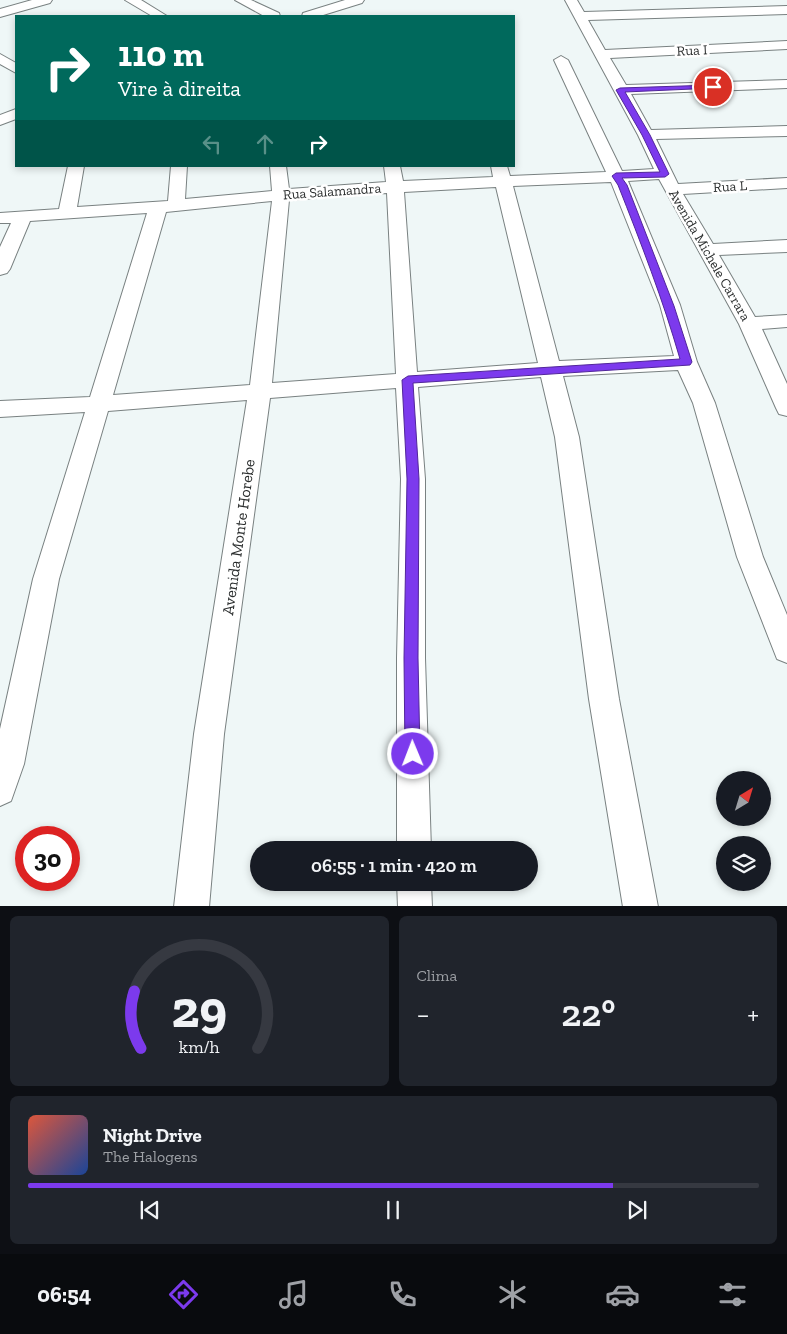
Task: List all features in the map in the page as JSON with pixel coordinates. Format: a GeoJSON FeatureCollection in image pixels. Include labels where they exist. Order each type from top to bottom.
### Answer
{"type":"FeatureCollection","features":[{"type":"Feature","properties":{"kind":"street"},"geometry":{"type":"LineString","coordinates":[[131,0],[158,15]]}},
{"type":"Feature","properties":{"kind":"street"},"geometry":{"type":"LineString","coordinates":[[242,0],[272,15]]}},
{"type":"Feature","properties":{"kind":"street"},"geometry":{"type":"LineString","coordinates":[[311,15],[355,0]]}},
{"type":"Feature","properties":{"kind":"street","name":"Avenida Michele Carrara"},"geometry":{"type":"LineString","coordinates":[[571,0],[646,135],[669,182],[749,324],[787,407]]}},
{"type":"Feature","properties":{"kind":"street"},"geometry":{"type":"LineString","coordinates":[[743,0],[785,46]]}},
{"type":"Feature","properties":{"kind":"street"},"geometry":{"type":"LineString","coordinates":[[0,12],[26,2],[44,6]]}},
{"type":"Feature","properties":{"kind":"street"},"geometry":{"type":"LineString","coordinates":[[579,16],[787,10]]}},
{"type":"Feature","properties":{"kind":"street","name":"Rua I"},"geometry":{"type":"LineString","coordinates":[[602,54],[785,46]]}},
{"type":"Feature","properties":{"kind":"street"},"geometry":{"type":"LineString","coordinates":[[0,58],[15,68]]}},
{"type":"Feature","properties":{"kind":"street"},"geometry":{"type":"LineString","coordinates":[[561,60],[622,185],[650,253],[670,306],[686,362],[704,403],[750,557],[787,650]]}},
{"type":"Feature","properties":{"kind":"street"},"geometry":{"type":"LineString","coordinates":[[620,90],[787,84]]}},
{"type":"Feature","properties":{"kind":"street"},"geometry":{"type":"LineString","coordinates":[[0,120],[15,114]]}},
{"type":"Feature","properties":{"kind":"street"},"geometry":{"type":"LineString","coordinates":[[646,135],[787,131]]}},
{"type":"Feature","properties":{"kind":"street"},"geometry":{"type":"LineString","coordinates":[[68,214],[76,167]]}},
{"type":"Feature","properties":{"kind":"street"},"geometry":{"type":"LineString","coordinates":[[0,790],[8,764],[46,579],[97,404],[167,206],[179,167]]}},
{"type":"Feature","properties":{"kind":"street","name":"Avenida Monte Horebe"},"geometry":{"type":"LineString","coordinates":[[191,906],[210,734],[260,390],[281,195],[278,167]]}},
{"type":"Feature","properties":{"kind":"street"},"geometry":{"type":"LineString","coordinates":[[502,174],[567,437],[604,699],[641,906]]}},
{"type":"Feature","properties":{"kind":"street","name":"Rua Salamandra"},"geometry":{"type":"LineString","coordinates":[[0,218],[167,206],[281,195],[394,177],[502,174],[616,176],[669,182]]}},
{"type":"Feature","properties":{"kind":"street"},"geometry":{"type":"LineString","coordinates":[[394,177],[413,479],[411,658],[414,841]]}},
{"type":"Feature","properties":{"kind":"street","name":"Rua L"},"geometry":{"type":"LineString","coordinates":[[669,182],[787,183]]}},
{"type":"Feature","properties":{"kind":"street"},"geometry":{"type":"LineString","coordinates":[[0,269],[23,216]]}},
{"type":"Feature","properties":{"kind":"street"},"geometry":{"type":"LineString","coordinates":[[707,250],[787,246]]}},
{"type":"Feature","properties":{"kind":"street"},"geometry":{"type":"LineString","coordinates":[[749,324],[787,321]]}},
{"type":"Feature","properties":{"kind":"street"},"geometry":{"type":"LineString","coordinates":[[0,409],[97,404],[260,390],[686,362]]}},
{"type":"Feature","properties":{"kind":"street"},"geometry":{"type":"LineString","coordinates":[[414,891],[415,906]]}},
{"type":"Feature","properties":{"kind":"route"},"geometry":{"type":"LineString","coordinates":[[413,754],[411,658],[413,479],[408,380],[686,362],[670,306],[622,185],[616,176],[665,174],[646,135],[620,90],[713,87]]}}]}
